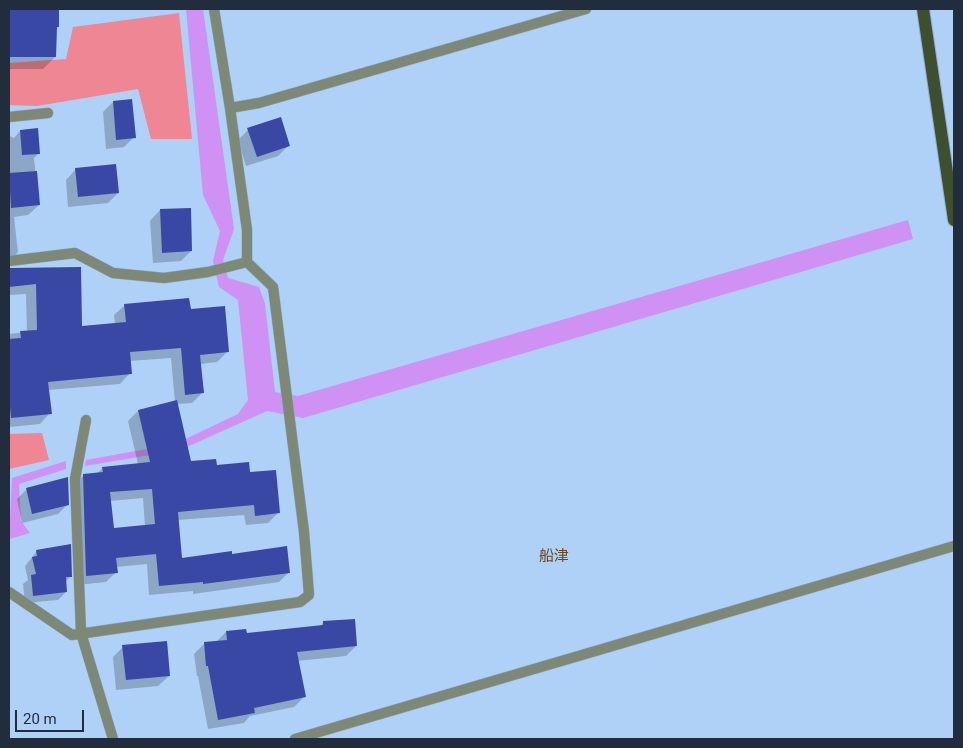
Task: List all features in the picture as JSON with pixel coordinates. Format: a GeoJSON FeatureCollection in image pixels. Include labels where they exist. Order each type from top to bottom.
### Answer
{"type":"FeatureCollection","features":[{"type":"Feature","properties":{"kind":"main road"},"geometry":{"type":"LineString","coordinates":[[923,9],[954,220]]}},
{"type":"Feature","properties":{"kind":"street"},"geometry":{"type":"LineString","coordinates":[[9,592],[72,635],[300,602],[309,595],[304,532],[273,287],[247,262],[247,230],[214,9]]}},
{"type":"Feature","properties":{"kind":"street"},"geometry":{"type":"LineString","coordinates":[[230,108],[260,103],[586,9]]}},
{"type":"Feature","properties":{"kind":"street"},"geometry":{"type":"LineString","coordinates":[[9,117],[48,113]]}},
{"type":"Feature","properties":{"kind":"street"},"geometry":{"type":"LineString","coordinates":[[9,261],[75,253],[113,272],[164,278],[208,272],[247,262]]}},
{"type":"Feature","properties":{"kind":"street"},"geometry":{"type":"LineString","coordinates":[[86,420],[75,479],[81,633],[114,739]]}},
{"type":"Feature","properties":{"kind":"street"},"geometry":{"type":"LineString","coordinates":[[295,739],[954,546]]}},
{"type":"Feature","properties":{"kind":"shaded area"},"geometry":{"type":"Polygon","coordinates":[[[186,9],[203,9],[234,229],[223,260],[228,278],[259,287],[265,304],[275,392],[298,396],[908,220],[913,239],[303,418],[267,411],[180,450],[85,466],[86,460],[175,444],[238,414],[248,400],[238,300],[219,287],[213,261],[220,231],[203,195],[186,9]]]}},
{"type":"Feature","properties":{"kind":"shaded area"},"geometry":{"type":"Polygon","coordinates":[[[179,13],[192,139],[151,139],[138,89],[37,106],[9,105],[9,63],[66,59],[73,27],[179,13]]]}},
{"type":"Feature","properties":{"kind":"shaded area"},"geometry":{"type":"Polygon","coordinates":[[[42,433],[49,460],[9,469],[9,434],[42,433]]]}},
{"type":"Feature","properties":{"kind":"shaded area"},"geometry":{"type":"Polygon","coordinates":[[[66,461],[66,469],[19,484],[21,521],[30,533],[9,539],[12,478],[66,461]]]}},
{"type":"Feature","properties":{"kind":"building"},"geometry":{"type":"Polygon","coordinates":[[[9,9],[59,9],[56,57],[9,57],[9,9]]]}},
{"type":"Feature","properties":{"kind":"building"},"geometry":{"type":"Polygon","coordinates":[[[132,99],[136,138],[116,140],[113,101],[132,99]]]}},
{"type":"Feature","properties":{"kind":"building"},"geometry":{"type":"Polygon","coordinates":[[[281,117],[290,146],[257,157],[247,128],[281,117]]]}},
{"type":"Feature","properties":{"kind":"building"},"geometry":{"type":"Polygon","coordinates":[[[38,128],[40,154],[22,155],[20,130],[38,128]]]}},
{"type":"Feature","properties":{"kind":"building"},"geometry":{"type":"Polygon","coordinates":[[[116,164],[119,193],[78,197],[75,168],[116,164]]]}},
{"type":"Feature","properties":{"kind":"building"},"geometry":{"type":"Polygon","coordinates":[[[37,171],[40,205],[11,208],[9,173],[37,171]]]}},
{"type":"Feature","properties":{"kind":"building"},"geometry":{"type":"Polygon","coordinates":[[[191,208],[192,251],[162,253],[160,209],[191,208]]]}},
{"type":"Feature","properties":{"kind":"building"},"geometry":{"type":"Polygon","coordinates":[[[81,267],[82,326],[126,322],[124,304],[189,298],[191,309],[225,306],[229,352],[200,355],[204,393],[185,395],[181,348],[130,352],[132,374],[48,382],[52,414],[11,418],[9,339],[21,338],[20,331],[37,330],[36,284],[9,287],[9,268],[81,267]]]}},
{"type":"Feature","properties":{"kind":"building"},"geometry":{"type":"Polygon","coordinates":[[[177,400],[191,461],[216,459],[217,465],[249,462],[250,472],[276,470],[280,513],[255,516],[254,505],[178,512],[182,558],[232,551],[232,554],[287,546],[290,573],[203,584],[203,582],[159,586],[156,554],[116,558],[118,573],[86,576],[83,474],[103,472],[102,467],[150,462],[138,410],[177,400]],[[152,489],[110,492],[114,528],[155,524],[152,489]]]}},
{"type":"Feature","properties":{"kind":"building"},"geometry":{"type":"Polygon","coordinates":[[[68,477],[69,505],[32,514],[26,488],[68,477]]]}},
{"type":"Feature","properties":{"kind":"building"},"geometry":{"type":"Polygon","coordinates":[[[71,544],[72,577],[66,577],[67,592],[33,596],[31,575],[36,574],[32,557],[37,556],[36,550],[71,544]]]}},
{"type":"Feature","properties":{"kind":"building"},"geometry":{"type":"Polygon","coordinates":[[[355,619],[357,646],[297,652],[306,697],[254,708],[255,713],[218,720],[208,666],[206,666],[204,642],[227,640],[226,631],[246,629],[247,633],[323,625],[323,621],[355,619]]]}},
{"type":"Feature","properties":{"kind":"building"},"geometry":{"type":"Polygon","coordinates":[[[167,641],[170,676],[126,680],[122,645],[167,641]]]}},
{"type":"Feature","properties":{"kind":"district","name":"船津"},"geometry":{"type":"Point","coordinates":[554,557]}}]}
